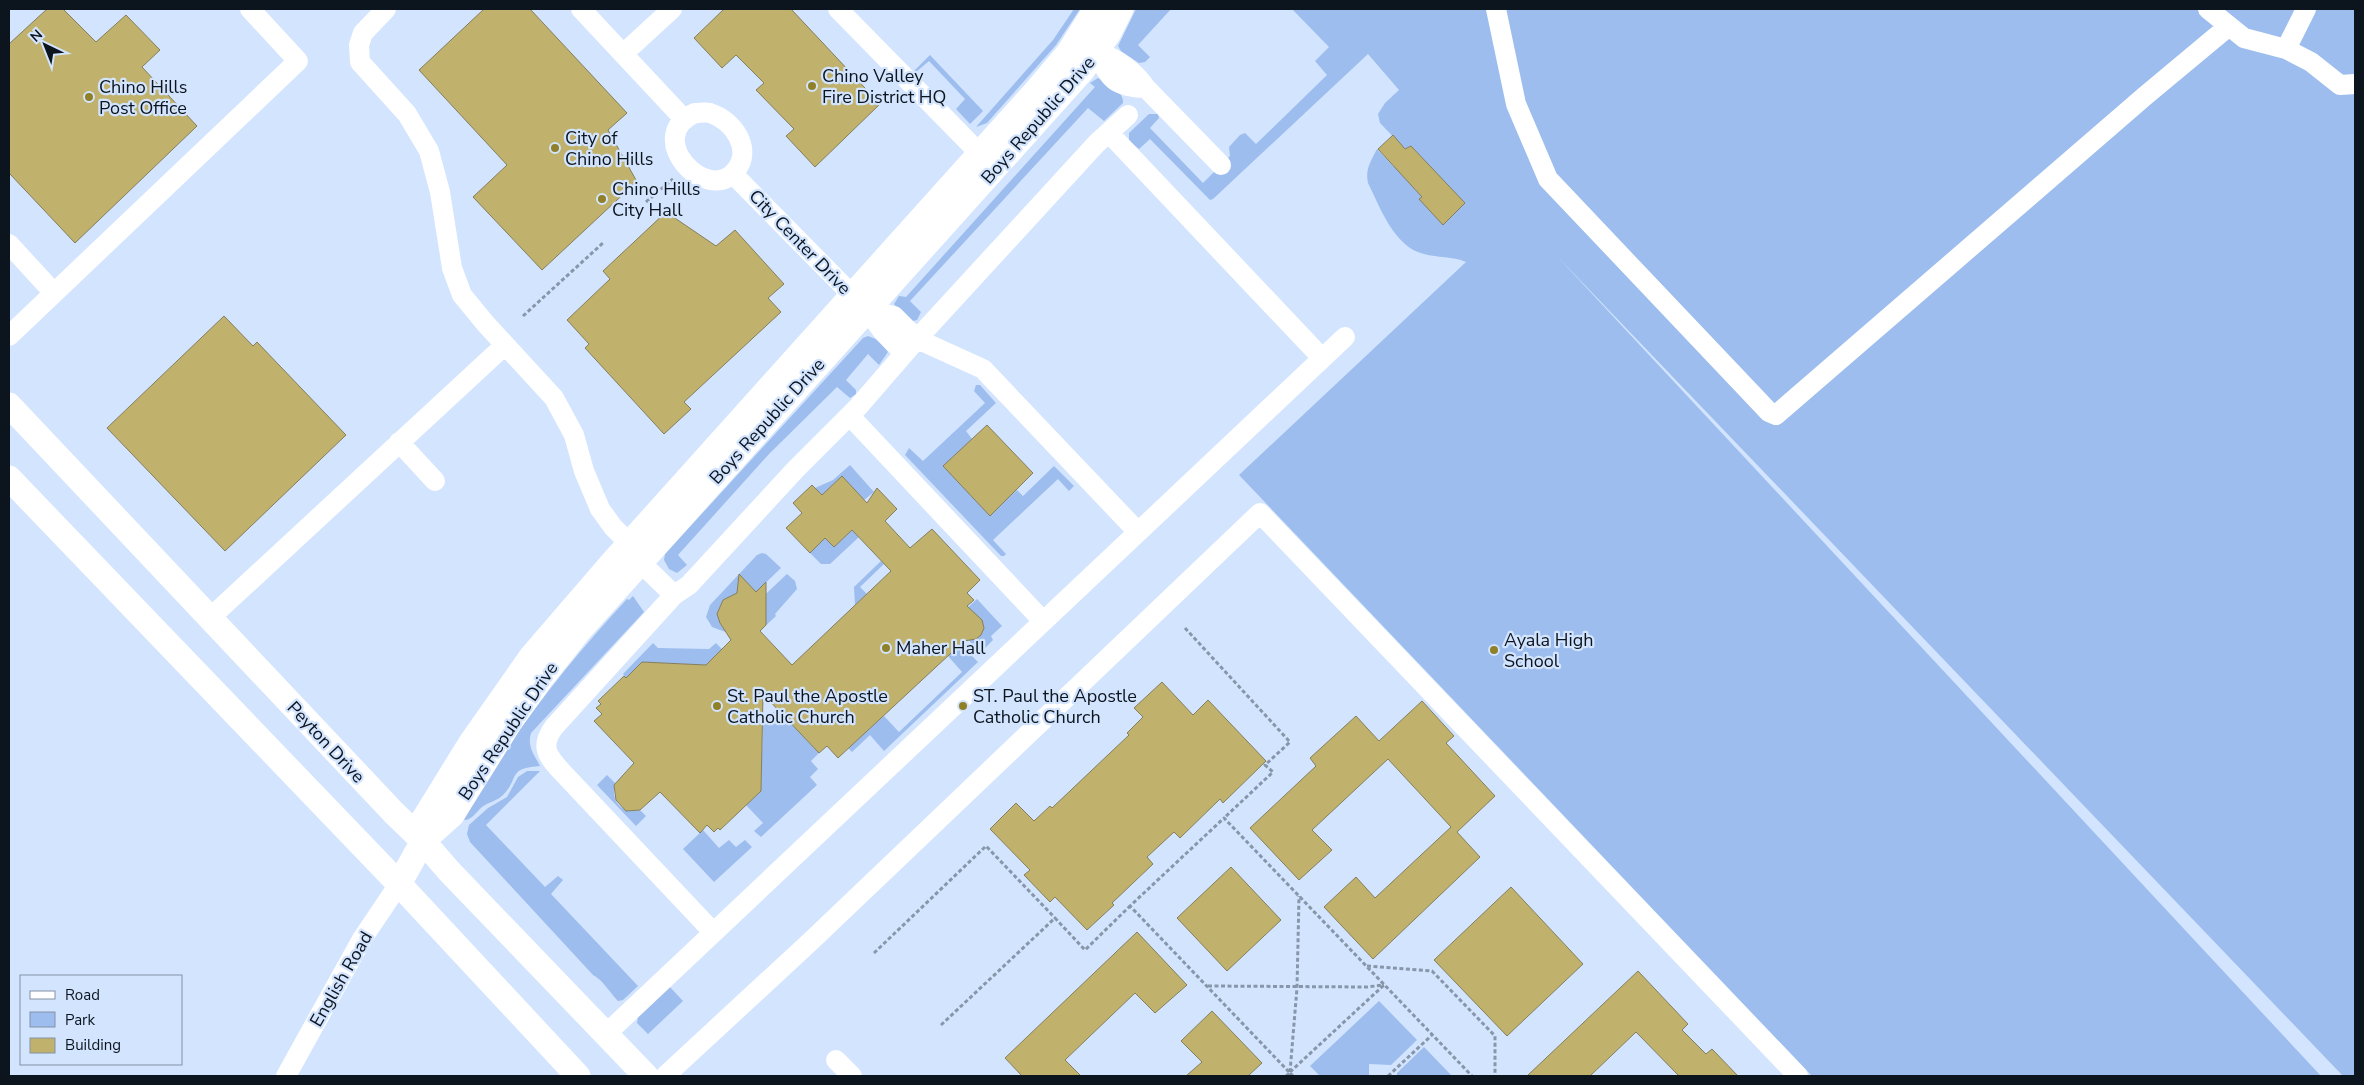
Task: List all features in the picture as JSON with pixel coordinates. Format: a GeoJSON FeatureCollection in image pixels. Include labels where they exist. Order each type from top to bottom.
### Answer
{"type":"FeatureCollection","features":[{"type":"Feature","properties":{"kind":"main road","name":"Boys Republic Drive"},"geometry":{"type":"LineString","coordinates":[[987,161],[1064,58],[1096,9]]}},
{"type":"Feature","properties":{"kind":"main road","name":"Boys Republic Drive"},"geometry":{"type":"LineString","coordinates":[[399,884],[423,841],[452,815],[510,722],[635,553],[987,161],[1097,51],[1121,9]]}},
{"type":"Feature","properties":{"kind":"main road","name":"Peyton Drive"},"geometry":{"type":"LineString","coordinates":[[9,405],[394,813],[423,841],[449,871],[646,1076]]}},
{"type":"Feature","properties":{"kind":"main road"},"geometry":{"type":"LineString","coordinates":[[9,478],[399,884],[578,1076]]}},
{"type":"Feature","properties":{"kind":"street"},"geometry":{"type":"LineString","coordinates":[[9,336],[298,61],[250,9]]}},
{"type":"Feature","properties":{"kind":"street"},"geometry":{"type":"LineString","coordinates":[[386,9],[363,33],[358,45],[360,62],[407,114],[429,151],[440,192],[445,229],[457,282],[469,304],[554,398],[574,435],[584,471],[596,502],[608,521],[674,595]]}},
{"type":"Feature","properties":{"kind":"street"},"geometry":{"type":"LineString","coordinates":[[581,9],[683,118]]}},
{"type":"Feature","properties":{"kind":"street"},"geometry":{"type":"LineString","coordinates":[[623,54],[672,9]]}},
{"type":"Feature","properties":{"kind":"street"},"geometry":{"type":"LineString","coordinates":[[838,9],[987,161]]}},
{"type":"Feature","properties":{"kind":"street"},"geometry":{"type":"LineString","coordinates":[[1496,9],[1516,104],[1548,179],[1769,412],[1776,416],[2123,115],[2229,26]]}},
{"type":"Feature","properties":{"kind":"street"},"geometry":{"type":"LineString","coordinates":[[2208,9],[2244,38],[2286,49],[2311,62],[2340,86],[2355,84]]}},
{"type":"Feature","properties":{"kind":"street"},"geometry":{"type":"LineString","coordinates":[[2286,49],[2306,9]]}},
{"type":"Feature","properties":{"kind":"street"},"geometry":{"type":"LineString","coordinates":[[1097,51],[1104,70],[1125,87],[1146,88],[1220,166]]}},
{"type":"Feature","properties":{"kind":"street"},"geometry":{"type":"LineString","coordinates":[[695,113],[709,113],[722,118],[733,127],[740,139],[742,153],[739,166],[733,174],[728,178],[714,181],[700,178],[680,159],[676,147],[676,132],[683,118],[695,113]]}},
{"type":"Feature","properties":{"kind":"street"},"geometry":{"type":"LineString","coordinates":[[713,932],[563,773],[547,753],[546,740],[549,734],[674,595],[689,584],[795,470],[850,416],[1097,143],[1128,115]]}},
{"type":"Feature","properties":{"kind":"street"},"geometry":{"type":"LineString","coordinates":[[1109,132],[1322,358]]}},
{"type":"Feature","properties":{"kind":"street","name":"City Center Drive"},"geometry":{"type":"LineString","coordinates":[[733,174],[859,302],[884,334],[899,348],[918,339]]}},
{"type":"Feature","properties":{"kind":"street"},"geometry":{"type":"LineString","coordinates":[[9,244],[54,293]]}},
{"type":"Feature","properties":{"kind":"street"},"geometry":{"type":"LineString","coordinates":[[606,1034],[1345,337]]}},
{"type":"Feature","properties":{"kind":"street"},"geometry":{"type":"LineString","coordinates":[[918,339],[983,369],[1138,532]]}},
{"type":"Feature","properties":{"kind":"street"},"geometry":{"type":"LineString","coordinates":[[210,618],[505,345]]}},
{"type":"Feature","properties":{"kind":"street"},"geometry":{"type":"LineString","coordinates":[[850,416],[1043,621]]}},
{"type":"Feature","properties":{"kind":"street"},"geometry":{"type":"LineString","coordinates":[[399,442],[435,481]]}},
{"type":"Feature","properties":{"kind":"street"},"geometry":{"type":"LineString","coordinates":[[664,1076],[804,948],[1260,514],[1798,1076]]}},
{"type":"Feature","properties":{"kind":"street","name":"English Road"},"geometry":{"type":"LineString","coordinates":[[286,1076],[362,939],[399,884]]}},
{"type":"Feature","properties":{"kind":"street"},"geometry":{"type":"LineString","coordinates":[[836,1060],[852,1076]]}},
{"type":"Feature","properties":{"kind":"path"},"geometry":{"type":"LineString","coordinates":[[646,202],[673,178]]}},
{"type":"Feature","properties":{"kind":"path"},"geometry":{"type":"LineString","coordinates":[[523,316],[604,242]]}},
{"type":"Feature","properties":{"kind":"path"},"geometry":{"type":"LineString","coordinates":[[874,953],[986,846],[1085,950],[1273,772],[1265,764],[1290,742],[1185,628]]}},
{"type":"Feature","properties":{"kind":"path"},"geometry":{"type":"LineString","coordinates":[[1224,818],[1472,1076]]}},
{"type":"Feature","properties":{"kind":"path"},"geometry":{"type":"LineString","coordinates":[[1290,1072],[1297,988],[1299,896]]}},
{"type":"Feature","properties":{"kind":"path"},"geometry":{"type":"LineString","coordinates":[[1130,906],[1293,1076]]}},
{"type":"Feature","properties":{"kind":"path"},"geometry":{"type":"LineString","coordinates":[[941,1025],[1055,918]]}},
{"type":"Feature","properties":{"kind":"path"},"geometry":{"type":"LineString","coordinates":[[1366,966],[1432,971],[1495,1036],[1495,1076]]}},
{"type":"Feature","properties":{"kind":"path"},"geometry":{"type":"LineString","coordinates":[[1207,986],[1297,988],[1384,985]]}},
{"type":"Feature","properties":{"kind":"path"},"geometry":{"type":"LineString","coordinates":[[1286,1076],[1384,985]]}},
{"type":"Feature","properties":{"kind":"path"},"geometry":{"type":"LineString","coordinates":[[1388,1076],[1432,1035]]}},
{"type":"Feature","properties":{"kind":"green space"},"geometry":{"type":"Polygon","coordinates":[[[1074,9],[1080,9],[1056,45],[987,123],[976,127],[1053,40],[1074,9]]]}},
{"type":"Feature","properties":{"kind":"green space"},"geometry":{"type":"Polygon","coordinates":[[[1136,9],[1171,9],[1138,45],[1150,57],[1145,62],[1139,63],[1121,51],[1118,46],[1136,9]]]}},
{"type":"Feature","properties":{"kind":"green space"},"geometry":{"type":"Polygon","coordinates":[[[1292,9],[2355,9],[2355,1076],[2343,1076],[1555,254],[2321,1076],[1812,1076],[1239,475],[1466,262],[1424,254],[1413,250],[1404,243],[1389,225],[1368,183],[1368,169],[1377,149],[1393,166],[1397,164],[1413,181],[1410,184],[1422,197],[1419,199],[1464,204],[1411,146],[1405,149],[1380,123],[1378,114],[1385,103],[1399,90],[1368,54],[1213,199],[1210,200],[1150,139],[1139,149],[1129,141],[1129,133],[1149,114],[1158,114],[1159,118],[1150,128],[1203,183],[1230,156],[1229,147],[1240,135],[1245,133],[1256,144],[1327,75],[1315,61],[1329,47],[1292,9]]]}},
{"type":"Feature","properties":{"kind":"green space"},"geometry":{"type":"Polygon","coordinates":[[[930,55],[983,111],[970,124],[956,109],[965,99],[929,61],[916,72],[914,71],[930,55]]]}},
{"type":"Feature","properties":{"kind":"green space"},"geometry":{"type":"Polygon","coordinates":[[[1098,78],[1118,91],[1123,99],[1123,103],[1104,121],[1088,108],[910,301],[921,312],[917,320],[909,322],[894,304],[899,296],[906,297],[1095,87],[1090,83],[1098,78]]]}},
{"type":"Feature","properties":{"kind":"green space"},"geometry":{"type":"Polygon","coordinates":[[[868,336],[878,340],[888,352],[879,365],[868,354],[846,380],[856,390],[856,394],[850,398],[837,387],[769,454],[678,555],[687,565],[677,573],[669,569],[664,560],[665,554],[863,338],[868,336]]]}},
{"type":"Feature","properties":{"kind":"green space"},"geometry":{"type":"Polygon","coordinates":[[[976,385],[980,385],[996,403],[966,431],[972,439],[990,515],[1017,490],[1023,496],[1054,466],[1074,486],[1069,491],[1058,479],[993,540],[1006,554],[1004,556],[1001,556],[905,455],[909,448],[923,461],[985,403],[974,391],[976,385]]]}},
{"type":"Feature","properties":{"kind":"green space"},"geometry":{"type":"Polygon","coordinates":[[[850,465],[874,492],[864,500],[842,476],[822,495],[815,488],[833,480],[850,465]]]}},
{"type":"Feature","properties":{"kind":"green space"},"geometry":{"type":"Polygon","coordinates":[[[852,530],[859,537],[830,564],[821,564],[804,547],[820,533],[834,547],[852,530]]]}},
{"type":"Feature","properties":{"kind":"green space"},"geometry":{"type":"Polygon","coordinates":[[[766,554],[781,568],[756,592],[745,581],[737,595],[723,600],[717,614],[720,623],[728,633],[712,627],[706,617],[710,605],[757,555],[766,554]]]}},
{"type":"Feature","properties":{"kind":"green space"},"geometry":{"type":"Polygon","coordinates":[[[881,561],[884,564],[860,587],[867,594],[855,605],[854,587],[881,561]]]}},
{"type":"Feature","properties":{"kind":"green space"},"geometry":{"type":"Polygon","coordinates":[[[787,574],[795,581],[797,589],[775,614],[776,616],[761,630],[755,624],[753,606],[787,574]]]}},
{"type":"Feature","properties":{"kind":"green space"},"geometry":{"type":"Polygon","coordinates":[[[633,596],[644,612],[531,733],[530,742],[533,754],[540,766],[530,767],[518,772],[503,795],[482,807],[469,819],[464,820],[499,761],[538,704],[581,650],[627,599],[629,600],[633,596]]]}},
{"type":"Feature","properties":{"kind":"green space"},"geometry":{"type":"Polygon","coordinates":[[[977,599],[1002,626],[991,636],[993,640],[979,654],[969,640],[981,635],[983,630],[982,622],[977,616],[964,611],[977,599]]]}},
{"type":"Feature","properties":{"kind":"green space"},"geometry":{"type":"Polygon","coordinates":[[[653,643],[658,648],[709,649],[716,643],[722,649],[706,665],[642,662],[626,678],[623,674],[653,643]]]}},
{"type":"Feature","properties":{"kind":"green space"},"geometry":{"type":"Polygon","coordinates":[[[960,644],[978,662],[884,751],[870,735],[852,752],[848,748],[871,717],[877,722],[884,716],[899,732],[962,672],[948,656],[960,644]]]}},
{"type":"Feature","properties":{"kind":"green space"},"geometry":{"type":"Polygon","coordinates":[[[777,709],[819,753],[811,761],[818,769],[810,777],[817,785],[761,837],[754,831],[763,823],[746,805],[761,791],[763,721],[777,709]]]}},
{"type":"Feature","properties":{"kind":"green space"},"geometry":{"type":"Polygon","coordinates":[[[527,771],[540,771],[486,825],[545,887],[558,876],[563,880],[551,894],[638,986],[623,1000],[618,1001],[470,842],[467,834],[469,825],[488,808],[507,797],[518,777],[527,771]]]}},
{"type":"Feature","properties":{"kind":"green space"},"geometry":{"type":"Polygon","coordinates":[[[607,775],[615,783],[614,796],[619,805],[628,810],[640,810],[646,816],[636,826],[597,785],[607,775]]]}},
{"type":"Feature","properties":{"kind":"green space"},"geometry":{"type":"Polygon","coordinates":[[[703,830],[719,848],[729,840],[736,847],[745,840],[752,847],[714,882],[683,849],[703,830]]]}},
{"type":"Feature","properties":{"kind":"green space"},"geometry":{"type":"Polygon","coordinates":[[[669,986],[683,1001],[648,1034],[637,1023],[638,1017],[669,986]]]}},
{"type":"Feature","properties":{"kind":"green space"},"geometry":{"type":"Polygon","coordinates":[[[1379,1001],[1417,1040],[1391,1065],[1369,1064],[1369,1076],[1320,1076],[1310,1066],[1379,1001]]]}},
{"type":"Feature","properties":{"kind":"green space"},"geometry":{"type":"Polygon","coordinates":[[[1424,1047],[1452,1076],[1397,1076],[1397,1073],[1424,1047]]]}},
{"type":"Feature","properties":{"kind":"building","name":"Chino Hills Post Office"},"geometry":{"type":"Polygon","coordinates":[[[47,9],[63,9],[96,42],[126,15],[160,50],[142,67],[197,126],[75,243],[9,173],[9,44],[47,9]]]}},
{"type":"Feature","properties":{"kind":"building","name":"City of Chino Hills"},"geometry":{"type":"Polygon","coordinates":[[[484,9],[530,9],[627,113],[608,130],[636,180],[631,187],[542,270],[473,197],[507,165],[419,70],[484,9]]]}},
{"type":"Feature","properties":{"kind":"building","name":"Chino Valley Fire District HQ"},"geometry":{"type":"Polygon","coordinates":[[[724,9],[791,9],[880,104],[815,167],[786,136],[794,129],[756,90],[764,83],[736,55],[722,68],[694,38],[724,9]]]}},
{"type":"Feature","properties":{"kind":"building"},"geometry":{"type":"Polygon","coordinates":[[[1393,135],[1405,149],[1411,146],[1465,203],[1443,225],[1419,199],[1422,197],[1378,149],[1393,135]]]}},
{"type":"Feature","properties":{"kind":"building"},"geometry":{"type":"Polygon","coordinates":[[[666,212],[716,246],[735,230],[784,284],[768,298],[781,312],[684,402],[691,409],[664,434],[585,348],[589,344],[567,320],[610,279],[603,271],[666,212]]]}},
{"type":"Feature","properties":{"kind":"building"},"geometry":{"type":"Polygon","coordinates":[[[224,316],[253,346],[257,342],[346,435],[225,551],[107,428],[224,316]]]}},
{"type":"Feature","properties":{"kind":"building"},"geometry":{"type":"Polygon","coordinates":[[[987,425],[1033,473],[990,516],[943,466],[987,425]]]}},
{"type":"Feature","properties":{"kind":"building"},"geometry":{"type":"Polygon","coordinates":[[[842,476],[867,503],[877,488],[897,509],[885,521],[910,548],[932,529],[980,580],[967,593],[974,600],[967,606],[982,620],[984,628],[981,635],[976,639],[964,641],[838,758],[827,746],[819,753],[763,694],[761,791],[720,830],[718,828],[714,832],[707,825],[700,833],[660,792],[640,810],[626,811],[616,800],[614,785],[634,763],[594,721],[602,714],[596,708],[601,704],[598,701],[624,676],[626,678],[642,662],[706,665],[731,640],[720,623],[717,614],[723,600],[737,593],[739,574],[756,592],[766,582],[766,625],[760,631],[792,665],[891,571],[852,530],[834,547],[825,538],[810,553],[786,528],[802,513],[793,503],[812,485],[822,495],[842,476]]]}},
{"type":"Feature","properties":{"kind":"building"},"geometry":{"type":"Polygon","coordinates":[[[1162,682],[1193,715],[1208,700],[1266,761],[1223,803],[1220,799],[1180,838],[1174,832],[1147,857],[1153,864],[1087,930],[1055,897],[1050,902],[1024,875],[1030,870],[990,829],[1016,803],[1034,821],[1050,806],[1052,808],[1129,735],[1127,733],[1143,717],[1134,708],[1162,682]]]}},
{"type":"Feature","properties":{"kind":"building"},"geometry":{"type":"Polygon","coordinates":[[[1422,701],[1454,736],[1446,743],[1495,796],[1457,832],[1480,857],[1373,959],[1324,907],[1356,877],[1375,898],[1451,827],[1388,759],[1312,830],[1332,850],[1299,880],[1250,828],[1316,766],[1310,758],[1356,716],[1379,741],[1422,701]]]}},
{"type":"Feature","properties":{"kind":"building"},"geometry":{"type":"Polygon","coordinates":[[[1231,867],[1281,920],[1227,971],[1177,918],[1231,867]]]}},
{"type":"Feature","properties":{"kind":"building"},"geometry":{"type":"Polygon","coordinates":[[[1511,887],[1583,964],[1507,1036],[1434,960],[1511,887]]]}},
{"type":"Feature","properties":{"kind":"building"},"geometry":{"type":"Polygon","coordinates":[[[1137,932],[1187,985],[1155,1013],[1135,993],[1065,1060],[1081,1076],[1022,1076],[1005,1058],[1137,932]]]}},
{"type":"Feature","properties":{"kind":"building"},"geometry":{"type":"Polygon","coordinates":[[[1638,971],[1688,1024],[1682,1030],[1706,1054],[1712,1049],[1738,1076],[1679,1076],[1636,1032],[1590,1076],[1527,1076],[1638,971]]]}},
{"type":"Feature","properties":{"kind":"building"},"geometry":{"type":"Polygon","coordinates":[[[1212,1011],[1262,1063],[1248,1076],[1186,1076],[1202,1062],[1181,1041],[1212,1011]]]}},
{"type":"Feature","properties":{"kind":"place","name":"Chino Valley Fire District HQ"},"geometry":{"type":"Point","coordinates":[812,86]}},
{"type":"Feature","properties":{"kind":"place","name":"Chino Hills Post Office"},"geometry":{"type":"Point","coordinates":[89,97]}},
{"type":"Feature","properties":{"kind":"place","name":"City of Chino Hills"},"geometry":{"type":"Point","coordinates":[555,148]}},
{"type":"Feature","properties":{"kind":"place","name":"Chino Hills City Hall"},"geometry":{"type":"Point","coordinates":[602,199]}},
{"type":"Feature","properties":{"kind":"place","name":"Maher Hall"},"geometry":{"type":"Point","coordinates":[886,648]}},
{"type":"Feature","properties":{"kind":"place","name":"Ayala High School"},"geometry":{"type":"Point","coordinates":[1494,650]}},
{"type":"Feature","properties":{"kind":"place","name":"St. Paul the Apostle Catholic Church"},"geometry":{"type":"Point","coordinates":[717,706]}},
{"type":"Feature","properties":{"kind":"place","name":"ST. Paul the Apostle Catholic Church"},"geometry":{"type":"Point","coordinates":[963,706]}}]}
